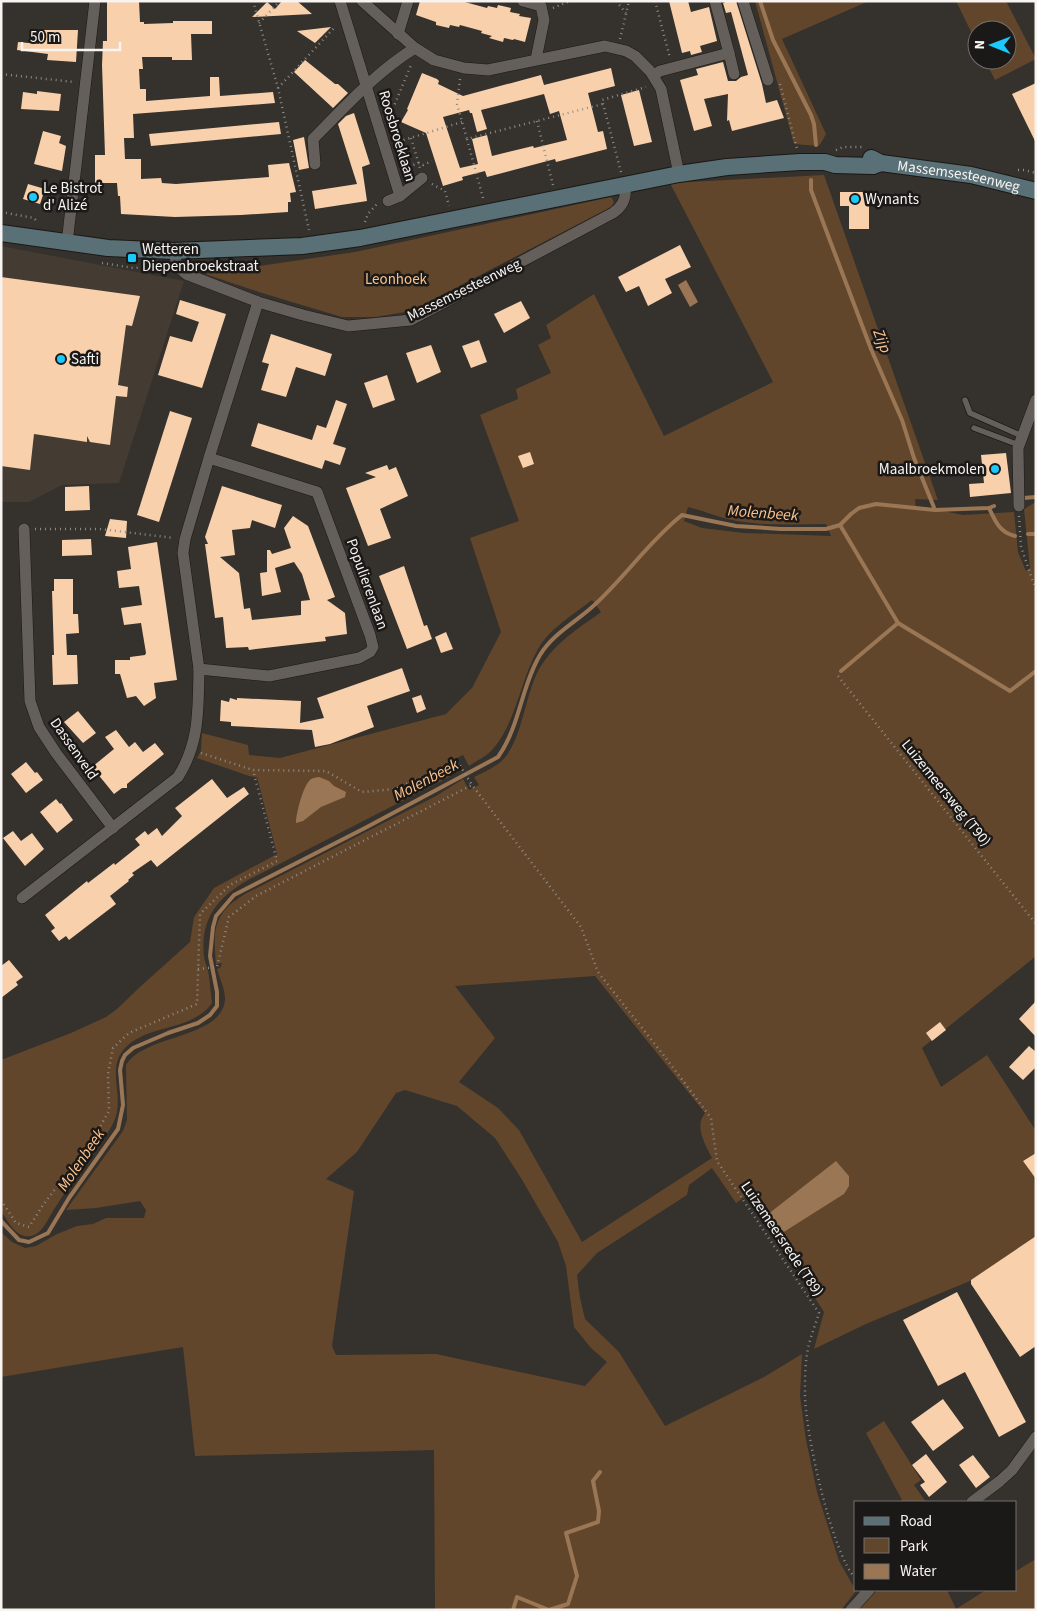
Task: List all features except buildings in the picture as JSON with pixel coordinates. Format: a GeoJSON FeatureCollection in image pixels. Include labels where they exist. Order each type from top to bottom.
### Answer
{"type":"FeatureCollection","features":[{"type":"Feature","properties":{"kind":"main road","name":"Massemsesteenweg"},"geometry":{"type":"LineString","coordinates":[[1,233],[108,248],[174,251],[312,245],[360,238],[556,198],[622,177],[679,174],[727,167],[800,162],[873,166],[881,163],[971,175],[1036,191]]}},
{"type":"Feature","properties":{"kind":"street"},"geometry":{"type":"LineString","coordinates":[[67,243],[95,1]]}},
{"type":"Feature","properties":{"kind":"street","name":"Roosbroeklaan"},"geometry":{"type":"LineString","coordinates":[[340,1],[400,196]]}},
{"type":"Feature","properties":{"kind":"street"},"geometry":{"type":"LineString","coordinates":[[362,1],[416,49],[434,60],[462,68],[488,70],[605,46],[635,56],[657,79],[679,174]]}},
{"type":"Feature","properties":{"kind":"street"},"geometry":{"type":"LineString","coordinates":[[398,34],[408,1]]}},
{"type":"Feature","properties":{"kind":"street"},"geometry":{"type":"LineString","coordinates":[[715,1],[734,74]]}},
{"type":"Feature","properties":{"kind":"street"},"geometry":{"type":"LineString","coordinates":[[743,1],[768,80]]}},
{"type":"Feature","properties":{"kind":"street"},"geometry":{"type":"LineString","coordinates":[[535,5],[544,20],[536,59]]}},
{"type":"Feature","properties":{"kind":"street","name":"Roosbroeklaan"},"geometry":{"type":"LineString","coordinates":[[315,164],[314,139],[366,85],[403,56],[416,49]]}},
{"type":"Feature","properties":{"kind":"street"},"geometry":{"type":"LineString","coordinates":[[657,79],[660,71],[729,53]]}},
{"type":"Feature","properties":{"kind":"street","name":"Massemsesteenweg"},"geometry":{"type":"LineString","coordinates":[[174,251],[177,266],[186,274],[258,302],[348,326],[411,320],[613,213],[619,208],[626,194],[622,177]]}},
{"type":"Feature","properties":{"kind":"street","name":"Roosbroeklaan"},"geometry":{"type":"LineString","coordinates":[[388,201],[400,196],[422,178]]}},
{"type":"Feature","properties":{"kind":"street"},"geometry":{"type":"LineString","coordinates":[[22,898],[178,777],[188,761],[195,739],[199,669],[183,554],[185,539],[258,302]]}},
{"type":"Feature","properties":{"kind":"street"},"geometry":{"type":"LineString","coordinates":[[1019,506],[1020,441],[1036,400]]}},
{"type":"Feature","properties":{"kind":"street","name":"Populierenlaan"},"geometry":{"type":"LineString","coordinates":[[199,669],[270,676],[359,658],[370,652],[373,647],[317,492],[209,458]]}},
{"type":"Feature","properties":{"kind":"street","name":"Dassenveld"},"geometry":{"type":"LineString","coordinates":[[24,529],[30,701],[39,727],[56,754],[113,828]]}},
{"type":"Feature","properties":{"kind":"street"},"geometry":{"type":"LineString","coordinates":[[973,1501],[1012,1470],[1036,1437]]}},
{"type":"Feature","properties":{"kind":"street"},"geometry":{"type":"LineString","coordinates":[[851,1610],[868,1591]]}},
{"type":"Feature","properties":{"kind":"lane"},"geometry":{"type":"LineString","coordinates":[[965,400],[970,413],[1020,441]]}},
{"type":"Feature","properties":{"kind":"lane"},"geometry":{"type":"LineString","coordinates":[[974,428],[1020,441]]}},
{"type":"Feature","properties":{"kind":"path"},"geometry":{"type":"LineString","coordinates":[[253,1],[278,88],[312,245]]}},
{"type":"Feature","properties":{"kind":"path"},"geometry":{"type":"LineString","coordinates":[[259,23],[280,1]]}},
{"type":"Feature","properties":{"kind":"path"},"geometry":{"type":"LineString","coordinates":[[535,5],[570,1]]}},
{"type":"Feature","properties":{"kind":"path"},"geometry":{"type":"LineString","coordinates":[[616,1],[626,13]]}},
{"type":"Feature","properties":{"kind":"path"},"geometry":{"type":"LineString","coordinates":[[618,49],[629,1]]}},
{"type":"Feature","properties":{"kind":"path"},"geometry":{"type":"LineString","coordinates":[[655,1],[672,68]]}},
{"type":"Feature","properties":{"kind":"path"},"geometry":{"type":"LineString","coordinates":[[278,88],[345,16]]}},
{"type":"Feature","properties":{"kind":"path"},"geometry":{"type":"LineString","coordinates":[[416,49],[383,141],[411,138],[462,122]]}},
{"type":"Feature","properties":{"kind":"path"},"geometry":{"type":"LineString","coordinates":[[462,68],[457,104],[487,212]]}},
{"type":"Feature","properties":{"kind":"path"},"geometry":{"type":"LineString","coordinates":[[1,74],[85,83]]}},
{"type":"Feature","properties":{"kind":"path"},"geometry":{"type":"LineString","coordinates":[[622,177],[602,100],[657,79]]}},
{"type":"Feature","properties":{"kind":"path"},"geometry":{"type":"LineString","coordinates":[[768,80],[778,79],[800,162]]}},
{"type":"Feature","properties":{"kind":"path"},"geometry":{"type":"LineString","coordinates":[[467,139],[603,104]]}},
{"type":"Feature","properties":{"kind":"path"},"geometry":{"type":"LineString","coordinates":[[537,121],[556,198]]}},
{"type":"Feature","properties":{"kind":"path"},"geometry":{"type":"LineString","coordinates":[[411,138],[422,178],[445,191],[453,219]]}},
{"type":"Feature","properties":{"kind":"path"},"geometry":{"type":"LineString","coordinates":[[393,172],[432,161]]}},
{"type":"Feature","properties":{"kind":"path"},"geometry":{"type":"LineString","coordinates":[[360,238],[368,214],[380,200],[388,201]]}},
{"type":"Feature","properties":{"kind":"path"},"geometry":{"type":"LineString","coordinates":[[1019,506],[1021,547],[1036,590]]}},
{"type":"Feature","properties":{"kind":"path"},"geometry":{"type":"LineString","coordinates":[[24,529],[100,529],[185,539]]}},
{"type":"Feature","properties":{"kind":"path","name":"Luizemeersweg (T90)"},"geometry":{"type":"LineString","coordinates":[[838,676],[1036,924]]}},
{"type":"Feature","properties":{"kind":"path"},"geometry":{"type":"LineString","coordinates":[[192,750],[253,770],[326,771],[362,792],[395,789],[458,762],[472,784],[256,896],[229,917],[217,967],[198,969]]}},
{"type":"Feature","properties":{"kind":"path"},"geometry":{"type":"LineString","coordinates":[[1,1200],[16,1222],[29,1227],[93,1139],[109,1111],[108,1074],[113,1048],[129,1033],[197,1004],[200,914],[230,885],[277,861],[253,770]]}},
{"type":"Feature","properties":{"kind":"path","name":"Luizemeersrede (T89)"},"geometry":{"type":"LineString","coordinates":[[472,784],[581,926],[598,972],[666,1057],[710,1118],[716,1161],[819,1313],[807,1354],[804,1394],[808,1429],[821,1489],[836,1540],[850,1574],[854,1578]]}},
{"type":"Feature","properties":{"kind":"shaded area"},"geometry":{"type":"Polygon","coordinates":[[[1,246],[184,281],[119,483],[62,485],[29,502],[1,502],[1,246]]]}},
{"type":"Feature","properties":{"kind":"green space"},"geometry":{"type":"Polygon","coordinates":[[[755,1],[869,1],[782,39],[826,134],[818,146],[794,144],[755,1]]]}},
{"type":"Feature","properties":{"kind":"green space"},"geometry":{"type":"Polygon","coordinates":[[[956,1],[1006,1],[1016,20],[967,20],[967,24],[956,1]]]}},
{"type":"Feature","properties":{"kind":"green space"},"geometry":{"type":"Polygon","coordinates":[[[1017,22],[1036,59],[1017,69],[1017,22]]]}},
{"type":"Feature","properties":{"kind":"green space"},"geometry":{"type":"Polygon","coordinates":[[[990,70],[1015,70],[995,80],[990,70]]]}},
{"type":"Feature","properties":{"kind":"green space"},"geometry":{"type":"Polygon","coordinates":[[[824,175],[938,500],[915,499],[916,510],[938,510],[963,515],[1014,512],[1018,552],[1026,571],[1030,568],[1024,509],[1036,502],[1036,956],[922,1048],[941,1087],[987,1055],[1036,1131],[1036,1153],[1023,1161],[1036,1179],[1036,1236],[970,1281],[868,1323],[814,1349],[824,1312],[776,1237],[844,1194],[849,1176],[836,1162],[763,1218],[746,1196],[736,1203],[712,1168],[689,1185],[687,1195],[597,1253],[577,1275],[585,1319],[619,1352],[665,1426],[764,1377],[802,1354],[800,1396],[806,1440],[817,1492],[839,1561],[854,1587],[854,1591],[856,1591],[841,1610],[435,1610],[434,1450],[195,1456],[183,1347],[1,1377],[1,1232],[12,1242],[25,1248],[36,1246],[57,1234],[77,1226],[93,1224],[106,1218],[144,1218],[146,1210],[140,1201],[96,1208],[66,1210],[123,1131],[127,1120],[126,1065],[135,1055],[149,1047],[198,1029],[211,1022],[221,1012],[225,995],[217,969],[220,968],[222,963],[216,964],[215,932],[221,916],[234,901],[245,894],[436,796],[463,779],[469,790],[479,785],[474,777],[498,764],[513,745],[535,677],[547,657],[561,642],[601,612],[592,600],[562,622],[543,641],[526,675],[505,731],[489,753],[469,766],[463,755],[445,764],[451,776],[248,880],[227,894],[219,902],[208,921],[203,944],[212,1003],[204,1012],[194,1018],[146,1034],[126,1047],[117,1063],[118,1107],[112,1125],[44,1226],[35,1235],[31,1236],[21,1235],[17,1232],[1,1211],[1,1060],[71,1033],[106,1017],[117,1009],[190,942],[194,917],[214,888],[277,854],[257,777],[197,758],[201,751],[202,733],[248,745],[249,755],[280,758],[446,714],[472,688],[501,632],[470,538],[519,521],[480,415],[518,399],[516,389],[551,373],[538,345],[551,338],[546,325],[594,294],[664,436],[773,382],[670,183],[824,175]],[[688,507],[684,521],[702,528],[744,533],[831,536],[826,524],[759,524],[724,518],[688,507]],[[595,976],[455,986],[495,1038],[459,1082],[498,1108],[519,1130],[582,1242],[712,1158],[702,1136],[700,1124],[705,1113],[595,976]],[[405,1090],[396,1093],[357,1152],[326,1179],[354,1191],[332,1346],[336,1355],[436,1354],[585,1386],[607,1362],[591,1348],[574,1327],[566,1266],[558,1242],[521,1178],[495,1138],[457,1106],[405,1090]]]}},
{"type":"Feature","properties":{"kind":"green space","name":"Leonhoek"},"geometry":{"type":"Polygon","coordinates":[[[611,197],[614,202],[611,207],[411,311],[375,317],[342,317],[205,274],[355,252],[611,197]]]}},
{"type":"Feature","properties":{"kind":"green space"},"geometry":{"type":"Polygon","coordinates":[[[884,1421],[921,1480],[914,1485],[925,1501],[900,1501],[902,1500],[866,1433],[884,1421]]]}},
{"type":"Feature","properties":{"kind":"green space"},"geometry":{"type":"Polygon","coordinates":[[[1036,1559],[1036,1610],[858,1610],[876,1591],[947,1591],[956,1609],[984,1591],[1017,1591],[1017,1570],[1036,1559]]]}},
{"type":"Feature","properties":{"kind":"water"},"geometry":{"type":"Polygon","coordinates":[[[686,280],[698,302],[690,307],[678,285],[686,280]]]}},
{"type":"Feature","properties":{"kind":"water"},"geometry":{"type":"Polygon","coordinates":[[[319,777],[346,792],[345,797],[321,807],[303,821],[296,823],[305,787],[311,779],[319,777]]]}},
{"type":"Feature","properties":{"kind":"water"},"geometry":{"type":"Polygon","coordinates":[[[836,1161],[849,1176],[849,1186],[844,1194],[776,1237],[763,1218],[836,1161]]]}},
{"type":"Feature","properties":{"kind":"waterway","name":"Zijp"},"geometry":{"type":"LineString","coordinates":[[760,1],[773,40],[811,115],[816,145]]}},
{"type":"Feature","properties":{"kind":"waterway","name":"Zijp"},"geometry":{"type":"LineString","coordinates":[[811,180],[811,190],[829,238],[871,349],[902,420],[914,458],[935,510]]}},
{"type":"Feature","properties":{"kind":"waterway","name":"Molenbeek"},"geometry":{"type":"LineString","coordinates":[[1023,498],[1036,497]]}},
{"type":"Feature","properties":{"kind":"waterway","name":"Molenbeek"},"geometry":{"type":"LineString","coordinates":[[1,1221],[19,1240],[29,1242],[48,1233],[69,1198],[118,1129],[123,1105],[120,1070],[125,1055],[133,1048],[198,1023],[210,1015],[217,1006],[217,992],[210,956],[213,927],[216,916],[234,895],[498,757],[516,720],[534,667],[545,648],[557,635],[603,597],[658,537],[682,515],[736,526],[826,529],[840,525],[859,508],[876,504],[935,510],[989,508],[994,506]]}},
{"type":"Feature","properties":{"kind":"waterway"},"geometry":{"type":"LineString","coordinates":[[989,508],[1002,529],[1015,536]]}},
{"type":"Feature","properties":{"kind":"waterway"},"geometry":{"type":"LineString","coordinates":[[840,525],[898,623]]}},
{"type":"Feature","properties":{"kind":"waterway"},"geometry":{"type":"LineString","coordinates":[[1028,534],[1036,534]]}},
{"type":"Feature","properties":{"kind":"waterway"},"geometry":{"type":"LineString","coordinates":[[841,671],[898,623],[1010,691],[1036,671]]}},
{"type":"Feature","properties":{"kind":"waterway"},"geometry":{"type":"LineString","coordinates":[[513,1610],[517,1597],[549,1610],[568,1604],[577,1576],[566,1533],[598,1522],[599,1511],[593,1481],[600,1472]]}},
{"type":"Feature","properties":{"kind":"place","name":"Le Bistrot d' Alizé"},"geometry":{"type":"Point","coordinates":[33,197]}},
{"type":"Feature","properties":{"kind":"place","name":"Wynants"},"geometry":{"type":"Point","coordinates":[855,199]}},
{"type":"Feature","properties":{"kind":"place","name":"Wetteren Diepenbroekstraat"},"geometry":{"type":"Point","coordinates":[132,258]}},
{"type":"Feature","properties":{"kind":"place","name":"Safti"},"geometry":{"type":"Point","coordinates":[61,359]}},
{"type":"Feature","properties":{"kind":"place","name":"Maalbroekmolen"},"geometry":{"type":"Point","coordinates":[995,469]}}]}
